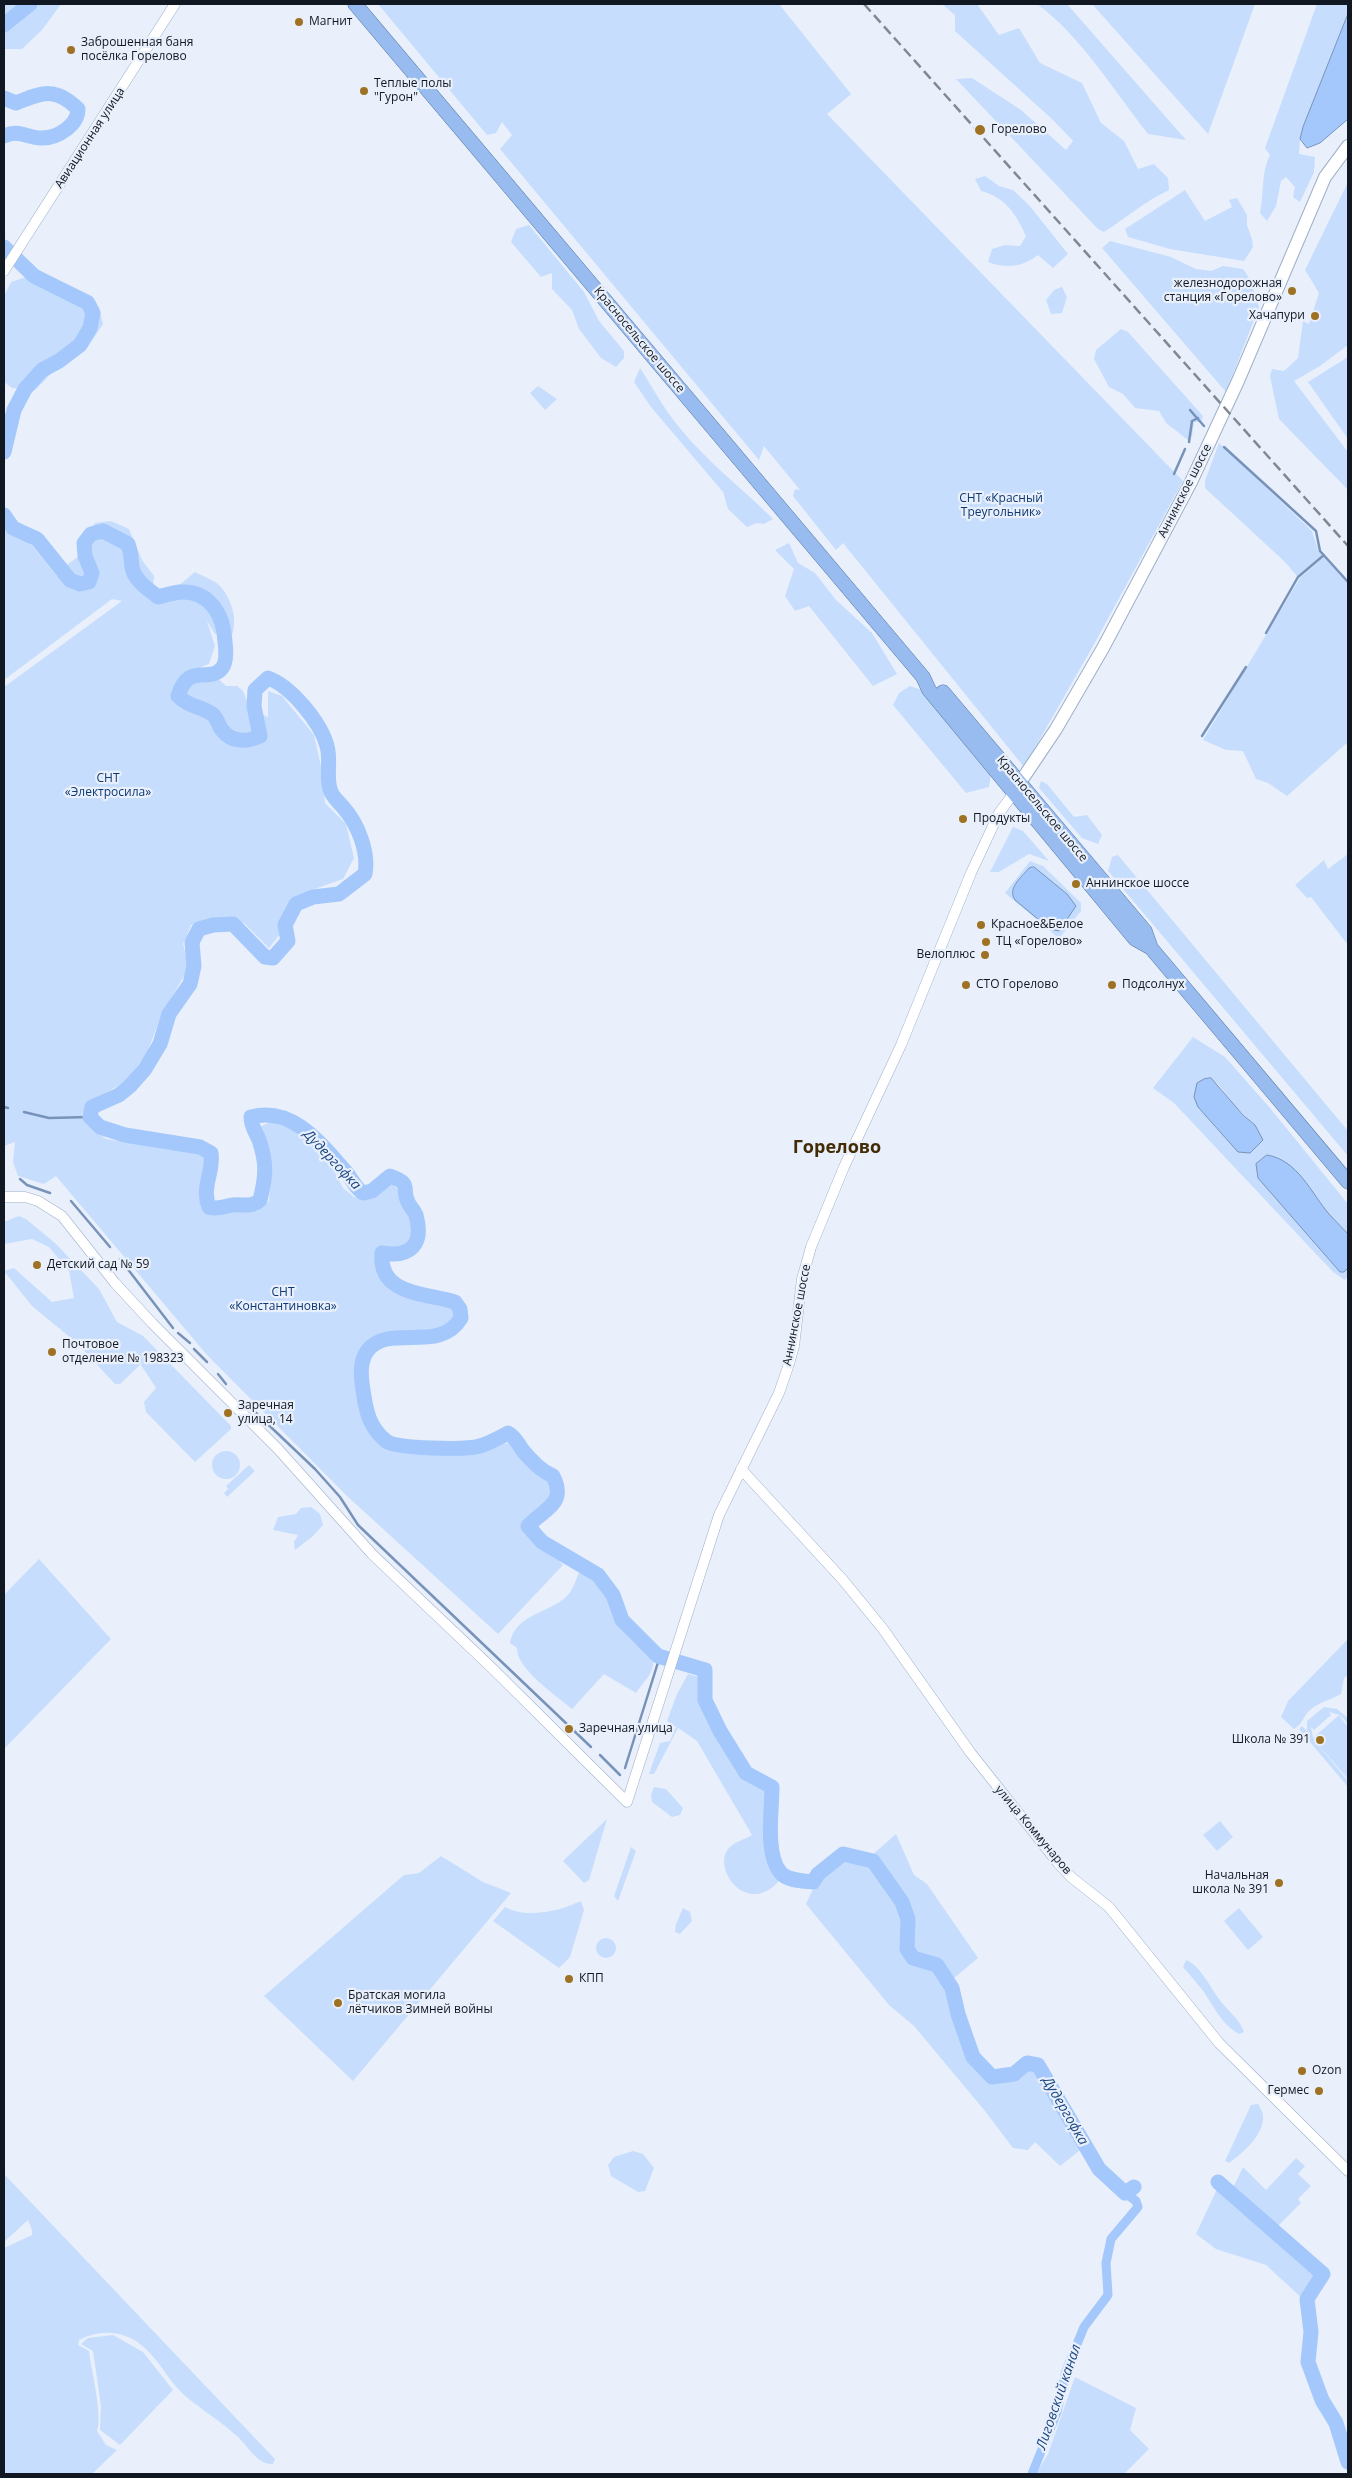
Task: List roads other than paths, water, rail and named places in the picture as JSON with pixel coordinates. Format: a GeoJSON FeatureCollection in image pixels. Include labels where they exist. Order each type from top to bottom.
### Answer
{"type":"FeatureCollection","features":[{"type":"Feature","properties":{"kind":"highway","name":"Красносельское шоссе"},"geometry":{"type":"LineString","coordinates":[[355,4],[923,677],[928,690],[1017,788],[1136,939],[1151,948],[1348,1182]]}},
{"type":"Feature","properties":{"kind":"main road","name":"Аннинское шоссе"},"geometry":{"type":"LineString","coordinates":[[1017,788],[1056,729],[1103,648],[1191,482],[1238,381],[1325,177],[1348,146]]}},
{"type":"Feature","properties":{"kind":"street","name":"Авиационная улица"},"geometry":{"type":"LineString","coordinates":[[4,271],[175,4]]}},
{"type":"Feature","properties":{"kind":"street","name":"Аннинское шоссе"},"geometry":{"type":"LineString","coordinates":[[4,1197],[38,1201],[62,1216],[115,1283],[152,1323],[278,1449],[372,1554],[492,1668],[627,1802],[719,1516],[779,1393],[789,1364],[794,1346],[802,1279],[816,1232],[901,1045],[971,873],[999,813],[1017,788]]}},
{"type":"Feature","properties":{"kind":"street","name":"улица Коммунаров"},"geometry":{"type":"LineString","coordinates":[[741,1469],[843,1580],[883,1629],[970,1752],[1058,1863],[1071,1877],[1109,1907],[1219,2043],[1348,2171]]}},
{"type":"Feature","properties":{"kind":"waterway","name":"Дудергофка"},"geometry":{"type":"LineString","coordinates":[[4,25],[30,4]]}},
{"type":"Feature","properties":{"kind":"waterway","name":"Дудергофка"},"geometry":{"type":"LineString","coordinates":[[4,98],[16,103],[42,94],[56,95],[63,97],[78,109],[75,120],[71,125],[54,136],[36,138],[14,133],[4,136]]}},
{"type":"Feature","properties":{"kind":"waterway","name":"Дудергофка"},"geometry":{"type":"LineString","coordinates":[[4,247],[34,276],[88,303],[93,313],[90,328],[80,345],[59,361],[42,370],[25,389],[14,410],[4,452]]}},
{"type":"Feature","properties":{"kind":"waterway"},"geometry":{"type":"LineString","coordinates":[[1190,410],[1204,426]]}},
{"type":"Feature","properties":{"kind":"waterway"},"geometry":{"type":"LineString","coordinates":[[1189,442],[1192,421],[1198,418]]}},
{"type":"Feature","properties":{"kind":"waterway"},"geometry":{"type":"LineString","coordinates":[[1224,447],[1316,531],[1320,551],[1348,582]]}},
{"type":"Feature","properties":{"kind":"waterway"},"geometry":{"type":"LineString","coordinates":[[1174,474],[1185,449]]}},
{"type":"Feature","properties":{"kind":"waterway","name":"Дудергофка"},"geometry":{"type":"LineString","coordinates":[[4,515],[13,528],[37,539],[70,580],[80,584],[89,582],[92,573],[85,556],[84,543],[91,534],[103,531],[128,544],[133,572],[142,584],[158,597],[180,592],[200,595],[208,600],[222,623],[226,649],[225,663],[217,672],[194,676],[188,679],[178,696],[187,703],[212,714],[222,730],[230,737],[245,740],[260,736],[254,706],[255,690],[268,678],[286,689],[312,716],[324,737],[329,757],[328,778],[331,792],[358,830],[364,848],[365,874],[339,894],[313,897],[296,904],[285,925],[288,941],[273,958],[265,957],[233,924],[213,925],[199,929],[192,942],[194,966],[190,984],[169,1014],[160,1044],[145,1069],[130,1086],[119,1095],[92,1107],[90,1117],[100,1127],[125,1135],[200,1147],[211,1153],[211,1167],[206,1193],[209,1207],[212,1208],[250,1205],[260,1200],[264,1184],[264,1163],[262,1148],[251,1117],[266,1115],[280,1117],[293,1122],[305,1130],[327,1150],[363,1193],[372,1191],[390,1176],[402,1181],[408,1202],[416,1215],[418,1234],[413,1247],[408,1251],[392,1254],[382,1253],[383,1267],[388,1278],[396,1285],[419,1294],[455,1302],[460,1309],[461,1318],[452,1329],[441,1334],[377,1342],[365,1354],[361,1369],[364,1398],[372,1424],[380,1436],[386,1441],[403,1446],[461,1448],[480,1446],[508,1433],[534,1462],[553,1476],[557,1485],[556,1499],[547,1510],[528,1526],[542,1542],[598,1575],[613,1595],[622,1620],[658,1656],[705,1670],[705,1700],[720,1731],[746,1773],[772,1787],[772,1854],[780,1872],[791,1879],[813,1882],[818,1874],[843,1854],[873,1861],[902,1902],[908,1919],[907,1949],[913,1958],[937,1965],[952,1988],[958,2014],[973,2057],[992,2077],[1014,2074],[1027,2063],[1038,2065],[1099,2169],[1125,2193],[1134,2187]]}},
{"type":"Feature","properties":{"kind":"waterway"},"geometry":{"type":"LineString","coordinates":[[1266,633],[1298,577],[1324,555]]}},
{"type":"Feature","properties":{"kind":"waterway"},"geometry":{"type":"LineString","coordinates":[[1202,736],[1246,667]]}},
{"type":"Feature","properties":{"kind":"waterway"},"geometry":{"type":"LineString","coordinates":[[4,1107],[8,1108]]}},
{"type":"Feature","properties":{"kind":"waterway"},"geometry":{"type":"LineString","coordinates":[[24,1112],[49,1118],[90,1117]]}},
{"type":"Feature","properties":{"kind":"waterway"},"geometry":{"type":"LineString","coordinates":[[20,1179],[27,1185],[50,1193]]}},
{"type":"Feature","properties":{"kind":"waterway"},"geometry":{"type":"LineString","coordinates":[[71,1201],[110,1247]]}},
{"type":"Feature","properties":{"kind":"waterway"},"geometry":{"type":"LineString","coordinates":[[120,1259],[173,1328]]}},
{"type":"Feature","properties":{"kind":"waterway"},"geometry":{"type":"LineString","coordinates":[[178,1333],[190,1343]]}},
{"type":"Feature","properties":{"kind":"waterway"},"geometry":{"type":"LineString","coordinates":[[194,1349],[207,1362]]}},
{"type":"Feature","properties":{"kind":"waterway"},"geometry":{"type":"LineString","coordinates":[[218,1374],[226,1384]]}},
{"type":"Feature","properties":{"kind":"waterway"},"geometry":{"type":"LineString","coordinates":[[255,1412],[315,1469],[340,1497],[358,1525],[591,1747]]}},
{"type":"Feature","properties":{"kind":"waterway"},"geometry":{"type":"LineString","coordinates":[[625,1768],[660,1656]]}},
{"type":"Feature","properties":{"kind":"waterway"},"geometry":{"type":"LineString","coordinates":[[600,1755],[620,1775]]}},
{"type":"Feature","properties":{"kind":"waterway","name":"Дудергофка"},"geometry":{"type":"LineString","coordinates":[[1218,2182],[1323,2274],[1307,2299],[1311,2332],[1308,2362],[1322,2400],[1336,2423],[1348,2462]]}},
{"type":"Feature","properties":{"kind":"waterway","name":"Лиговский канал"},"geometry":{"type":"LineString","coordinates":[[1032,2474],[1057,2412],[1066,2371],[1084,2327],[1108,2295],[1106,2263],[1111,2239],[1138,2207],[1136,2201],[1125,2193]]}},
{"type":"Feature","properties":{"kind":"railway"},"geometry":{"type":"LineString","coordinates":[[864,4],[1348,546]]}},
{"type":"Feature","properties":{"kind":"place","name":"Магнит"},"geometry":{"type":"Point","coordinates":[299,22]}},
{"type":"Feature","properties":{"kind":"place","name":"Заброшенная баня посёлка Горелово"},"geometry":{"type":"Point","coordinates":[71,50]}},
{"type":"Feature","properties":{"kind":"place","name":"Теплые полы \"Гурон\""},"geometry":{"type":"Point","coordinates":[364,91]}},
{"type":"Feature","properties":{"kind":"place","name":"Горелово"},"geometry":{"type":"Point","coordinates":[980,130]}},
{"type":"Feature","properties":{"kind":"place","name":"железнодорожная станция «Горелово»"},"geometry":{"type":"Point","coordinates":[1292,291]}},
{"type":"Feature","properties":{"kind":"place","name":"Хачапури"},"geometry":{"type":"Point","coordinates":[1315,316]}},
{"type":"Feature","properties":{"kind":"place","name":"Продукты"},"geometry":{"type":"Point","coordinates":[963,819]}},
{"type":"Feature","properties":{"kind":"place","name":"Аннинское шоссе"},"geometry":{"type":"Point","coordinates":[1076,884]}},
{"type":"Feature","properties":{"kind":"place","name":"Красное&Белое"},"geometry":{"type":"Point","coordinates":[981,925]}},
{"type":"Feature","properties":{"kind":"place","name":"ТЦ «Горелово»"},"geometry":{"type":"Point","coordinates":[986,942]}},
{"type":"Feature","properties":{"kind":"place","name":"Велоплюс"},"geometry":{"type":"Point","coordinates":[985,955]}},
{"type":"Feature","properties":{"kind":"place","name":"СТО Горелово"},"geometry":{"type":"Point","coordinates":[966,985]}},
{"type":"Feature","properties":{"kind":"place","name":"Подсолнух"},"geometry":{"type":"Point","coordinates":[1112,985]}},
{"type":"Feature","properties":{"kind":"place","name":"Детский сад № 59"},"geometry":{"type":"Point","coordinates":[37,1265]}},
{"type":"Feature","properties":{"kind":"place","name":"Почтовое отделение № 198323"},"geometry":{"type":"Point","coordinates":[52,1352]}},
{"type":"Feature","properties":{"kind":"place","name":"Заречная улица, 14"},"geometry":{"type":"Point","coordinates":[228,1413]}},
{"type":"Feature","properties":{"kind":"place","name":"Заречная улица"},"geometry":{"type":"Point","coordinates":[569,1729]}},
{"type":"Feature","properties":{"kind":"place","name":"Школа № 391"},"geometry":{"type":"Point","coordinates":[1320,1740]}},
{"type":"Feature","properties":{"kind":"place","name":"Начальная школа № 391"},"geometry":{"type":"Point","coordinates":[1279,1883]}},
{"type":"Feature","properties":{"kind":"place","name":"КПП"},"geometry":{"type":"Point","coordinates":[569,1979]}},
{"type":"Feature","properties":{"kind":"place","name":"Братская могила лётчиков Зимней войны"},"geometry":{"type":"Point","coordinates":[338,2003]}},
{"type":"Feature","properties":{"kind":"place","name":"Ozon"},"geometry":{"type":"Point","coordinates":[1302,2071]}},
{"type":"Feature","properties":{"kind":"place","name":"Гермес"},"geometry":{"type":"Point","coordinates":[1319,2091]}},
{"type":"Feature","properties":{"kind":"district","name":"Горелово"},"geometry":{"type":"Point","coordinates":[837,1148]}},
{"type":"Feature","properties":{"kind":"park label","name":"СНТ «Красный Треугольник»"},"geometry":{"type":"Point","coordinates":[1001,506]}},
{"type":"Feature","properties":{"kind":"park label","name":"СНТ «Электросила»"},"geometry":{"type":"Point","coordinates":[108,786]}},
{"type":"Feature","properties":{"kind":"park label","name":"СНТ «Константиновка»"},"geometry":{"type":"Point","coordinates":[283,1300]}}]}
